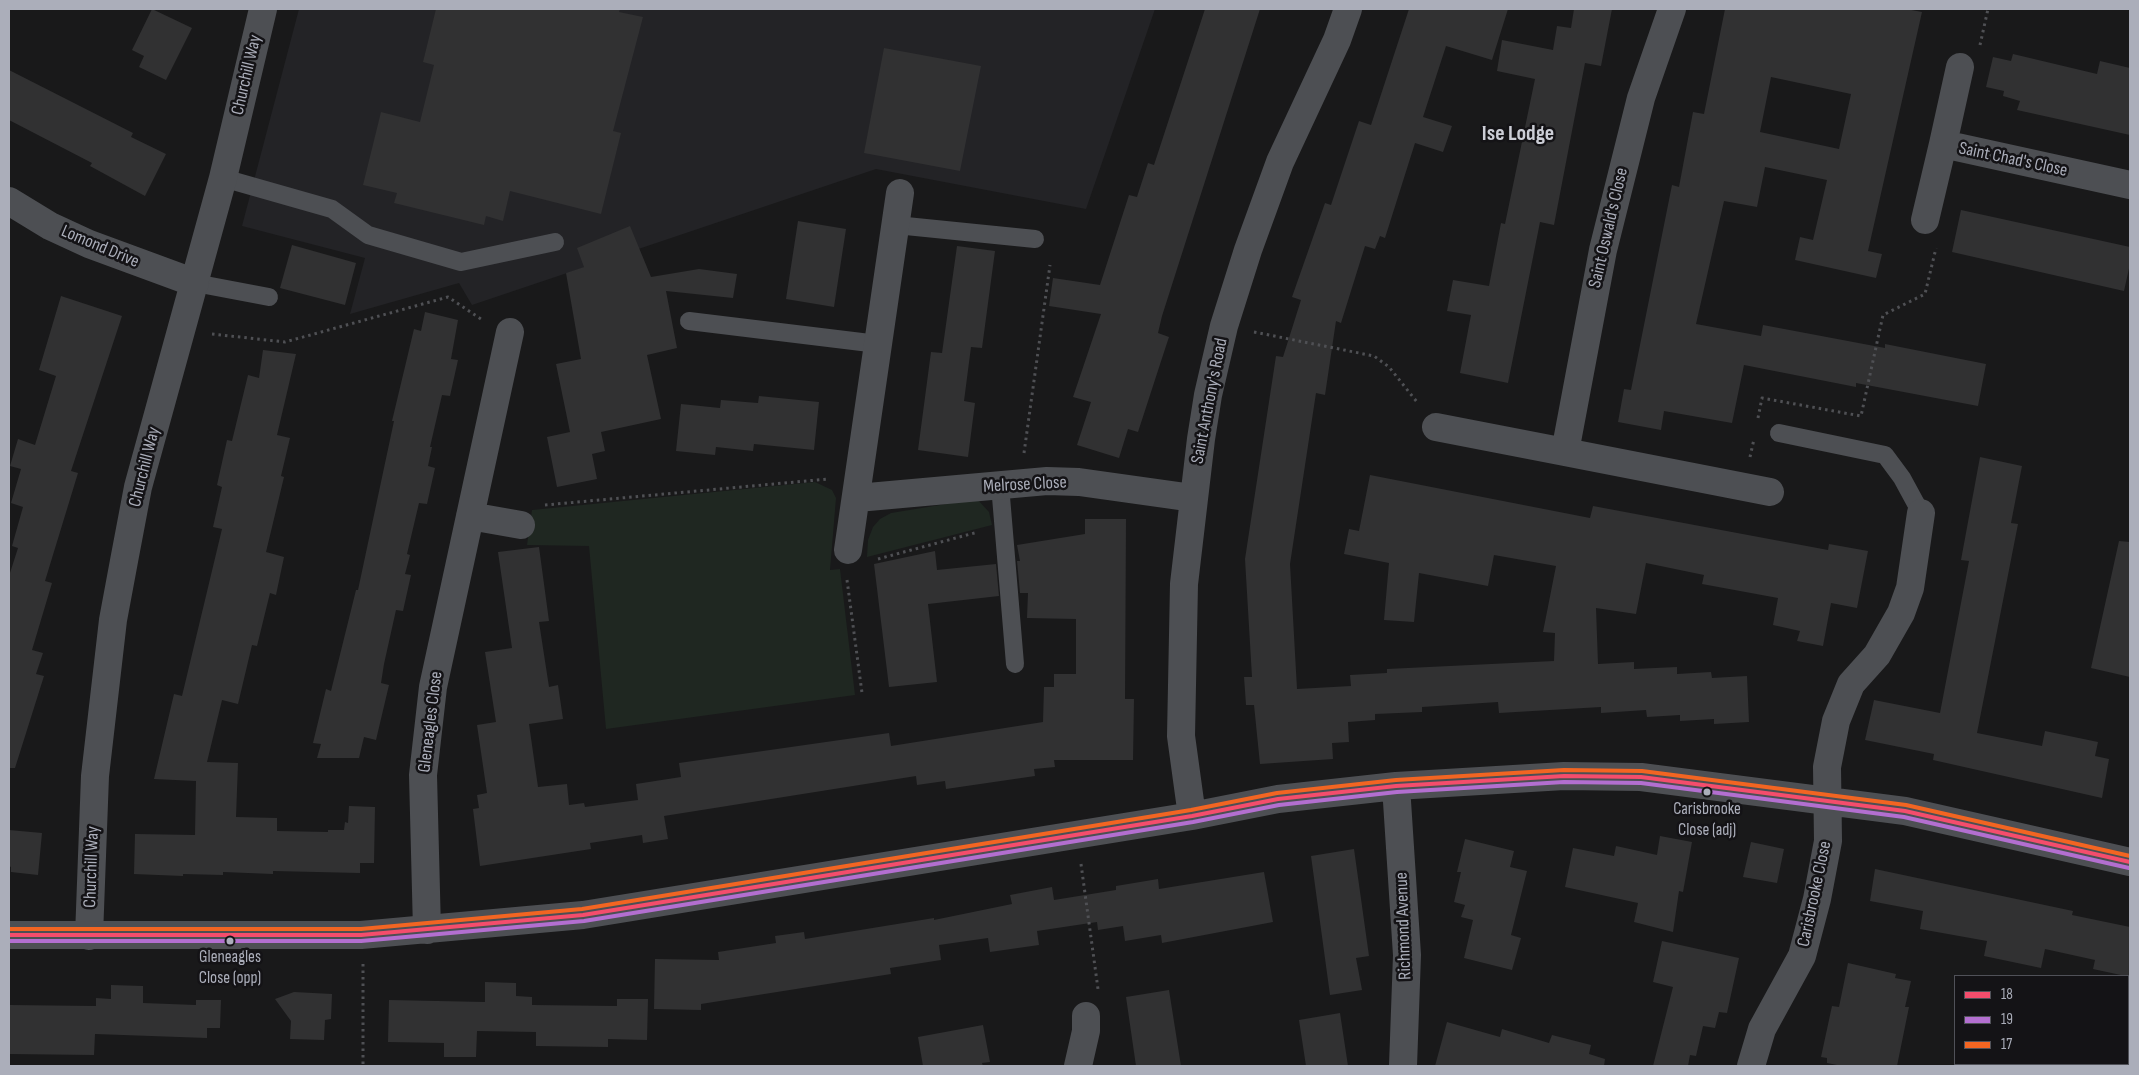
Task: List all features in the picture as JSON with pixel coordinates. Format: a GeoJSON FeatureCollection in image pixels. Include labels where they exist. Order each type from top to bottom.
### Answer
{"type":"FeatureCollection","features":[{"type":"Feature","properties":{"kind":"street","name":"Churchill Way"},"geometry":{"type":"LineString","coordinates":[[89,936],[95,776],[113,620],[138,487],[223,178],[263,9]]}},
{"type":"Feature","properties":{"kind":"street","name":"Saint Anthony's Road"},"geometry":{"type":"LineString","coordinates":[[1192,816],[1181,736],[1184,584],[1200,439],[1224,326],[1248,250],[1280,162],[1337,40],[1348,9]]}},
{"type":"Feature","properties":{"kind":"street","name":"Saint Oswald's Close"},"geometry":{"type":"LineString","coordinates":[[1565,452],[1602,250],[1641,98],[1672,9]]}},
{"type":"Feature","properties":{"kind":"street","name":"Saint Chad's Close"},"geometry":{"type":"LineString","coordinates":[[1960,68],[1942,144],[2130,185]]}},
{"type":"Feature","properties":{"kind":"street"},"geometry":{"type":"LineString","coordinates":[[1925,220],[1942,144]]}},
{"type":"Feature","properties":{"kind":"street"},"geometry":{"type":"LineString","coordinates":[[855,561],[858,487],[900,193]]}},
{"type":"Feature","properties":{"kind":"street","name":"Lomond Drive"},"geometry":{"type":"LineString","coordinates":[[9,201],[50,226],[90,244],[195,283]]}},
{"type":"Feature","properties":{"kind":"street","name":"Gleneagles Close"},"geometry":{"type":"LineString","coordinates":[[427,930],[423,813],[425,756],[433,687],[510,332]]}},
{"type":"Feature","properties":{"kind":"street"},"geometry":{"type":"LineString","coordinates":[[1436,427],[1770,492]]}},
{"type":"Feature","properties":{"kind":"street","name":"Melrose Close"},"geometry":{"type":"LineString","coordinates":[[858,487],[1079,482],[1193,498]]}},
{"type":"Feature","properties":{"kind":"street","name":"Carisbrooke Close"},"geometry":{"type":"LineString","coordinates":[[1751,1066],[1762,1029],[1802,956],[1817,898],[1828,841],[1827,767],[1836,721],[1851,684],[1877,656],[1901,612],[1910,588],[1920,513]]}},
{"type":"Feature","properties":{"kind":"street"},"geometry":{"type":"LineString","coordinates":[[470,516],[521,525]]}},
{"type":"Feature","properties":{"kind":"street"},"geometry":{"type":"LineString","coordinates":[[9,934],[300,936],[427,930],[583,915],[1192,816],[1278,799],[1396,786],[1564,776],[1641,777],[1905,811],[2130,862]]}},
{"type":"Feature","properties":{"kind":"street","name":"Richmond Avenue"},"geometry":{"type":"LineString","coordinates":[[1396,786],[1407,956],[1404,1066]]}},
{"type":"Feature","properties":{"kind":"street"},"geometry":{"type":"LineString","coordinates":[[1078,1066],[1092,1006]]}},
{"type":"Feature","properties":{"kind":"lane"},"geometry":{"type":"LineString","coordinates":[[223,178],[332,209],[368,235],[461,262],[555,242]]}},
{"type":"Feature","properties":{"kind":"lane"},"geometry":{"type":"LineString","coordinates":[[896,225],[1035,239]]}},
{"type":"Feature","properties":{"kind":"lane"},"geometry":{"type":"LineString","coordinates":[[195,283],[269,297]]}},
{"type":"Feature","properties":{"kind":"lane"},"geometry":{"type":"LineString","coordinates":[[689,321],[878,344]]}},
{"type":"Feature","properties":{"kind":"lane"},"geometry":{"type":"LineString","coordinates":[[1779,433],[1885,454],[1902,478],[1920,513]]}},
{"type":"Feature","properties":{"kind":"lane"},"geometry":{"type":"LineString","coordinates":[[1010,484],[1003,525],[1016,664]]}},
{"type":"Feature","properties":{"kind":"path"},"geometry":{"type":"LineString","coordinates":[[1756,426],[1762,398],[1862,416],[1883,315],[1925,294],[1942,223],[1925,220]]}},
{"type":"Feature","properties":{"kind":"path"},"geometry":{"type":"LineString","coordinates":[[1010,484],[1050,265]]}},
{"type":"Feature","properties":{"kind":"path"},"geometry":{"type":"LineString","coordinates":[[211,334],[286,342],[448,296],[492,326],[510,332]]}},
{"type":"Feature","properties":{"kind":"path"},"geometry":{"type":"LineString","coordinates":[[1224,326],[1374,356],[1389,367],[1416,401],[1428,409],[1439,411],[1436,427]]}},
{"type":"Feature","properties":{"kind":"path"},"geometry":{"type":"LineString","coordinates":[[1744,487],[1754,436]]}},
{"type":"Feature","properties":{"kind":"path"},"geometry":{"type":"LineString","coordinates":[[521,525],[526,526],[530,506],[858,487]]}},
{"type":"Feature","properties":{"kind":"path"},"geometry":{"type":"LineString","coordinates":[[862,693],[855,561],[1003,525]]}},
{"type":"Feature","properties":{"kind":"path"},"geometry":{"type":"LineString","coordinates":[[1081,860],[1092,1006]]}},
{"type":"Feature","properties":{"kind":"path"},"geometry":{"type":"LineString","coordinates":[[362,958],[364,978],[363,1066]]}},
{"type":"Feature","properties":{"kind":"shaded area"},"geometry":{"type":"Polygon","coordinates":[[[299,9],[1155,9],[1086,209],[876,169],[472,305],[459,283],[350,314],[365,258],[242,226],[299,9]]]}},
{"type":"Feature","properties":{"kind":"shaded area"},"geometry":{"type":"Polygon","coordinates":[[[815,482],[832,490],[836,498],[830,570],[840,569],[855,695],[606,729],[589,546],[527,545],[532,510],[815,482]]]}},
{"type":"Feature","properties":{"kind":"shaded area"},"geometry":{"type":"Polygon","coordinates":[[[977,499],[989,512],[992,525],[867,557],[868,540],[873,527],[880,519],[891,513],[977,499]]]}},
{"type":"Feature","properties":{"kind":"building"},"geometry":{"type":"Polygon","coordinates":[[[152,9],[192,28],[166,80],[139,67],[144,56],[132,50],[152,9]]]}},
{"type":"Feature","properties":{"kind":"building"},"geometry":{"type":"Polygon","coordinates":[[[436,9],[620,9],[619,12],[643,17],[613,131],[621,133],[601,214],[510,191],[503,221],[486,216],[484,225],[394,203],[397,193],[363,185],[381,112],[420,122],[434,65],[423,62],[436,9]]]}},
{"type":"Feature","properties":{"kind":"building"},"geometry":{"type":"Polygon","coordinates":[[[1205,9],[1260,9],[1162,316],[1158,333],[1169,337],[1138,432],[1128,429],[1119,458],[1077,445],[1091,402],[1073,397],[1101,314],[1049,306],[1053,278],[1100,285],[1129,195],[1137,197],[1148,163],[1154,165],[1205,9]]]}},
{"type":"Feature","properties":{"kind":"building"},"geometry":{"type":"Polygon","coordinates":[[[1409,9],[1508,9],[1492,60],[1446,46],[1423,117],[1452,126],[1443,152],[1415,143],[1385,238],[1380,236],[1375,249],[1365,246],[1341,323],[1336,321],[1325,395],[1316,393],[1290,564],[1297,689],[1351,686],[1350,675],[1387,673],[1387,669],[1554,661],[1555,633],[1543,632],[1556,566],[1494,555],[1488,586],[1419,573],[1414,622],[1384,620],[1389,563],[1344,554],[1349,529],[1359,531],[1370,475],[1590,518],[1593,506],[1828,550],[1829,544],[1868,551],[1857,608],[1831,603],[1823,646],[1797,641],[1800,631],[1773,625],[1778,598],[1702,584],[1704,575],[1646,563],[1636,614],[1596,608],[1598,664],[1634,662],[1634,669],[1677,667],[1677,674],[1711,672],[1712,678],[1747,676],[1749,722],[1714,724],[1714,719],[1680,721],[1680,715],[1647,717],[1646,710],[1601,713],[1601,707],[1499,713],[1498,702],[1422,707],[1422,712],[1375,714],[1375,720],[1348,722],[1349,742],[1332,743],[1333,759],[1260,764],[1254,705],[1246,705],[1244,677],[1252,677],[1245,559],[1276,356],[1283,357],[1301,300],[1292,297],[1325,203],[1331,205],[1359,121],[1371,125],[1409,9]]]}},
{"type":"Feature","properties":{"kind":"building"},"geometry":{"type":"Polygon","coordinates":[[[1574,9],[1612,9],[1601,66],[1585,63],[1554,225],[1540,222],[1508,383],[1460,373],[1471,315],[1447,311],[1453,280],[1489,286],[1501,223],[1505,224],[1535,79],[1497,71],[1502,40],[1553,50],[1557,26],[1571,28],[1574,9]]]}},
{"type":"Feature","properties":{"kind":"building"},"geometry":{"type":"Polygon","coordinates":[[[1725,9],[1906,9],[1922,12],[1868,251],[1882,254],[1876,278],[1795,260],[1800,237],[1813,240],[1827,180],[1765,167],[1757,207],[1724,201],[1696,324],[1761,336],[1763,325],[1885,348],[1885,344],[1986,364],[1978,406],[1856,383],[1856,387],[1744,365],[1732,423],[1664,411],[1661,430],[1618,422],[1624,389],[1631,390],[1672,185],[1679,187],[1693,112],[1704,114],[1725,9]],[[1771,77],[1760,132],[1839,149],[1851,94],[1771,77]]]}},
{"type":"Feature","properties":{"kind":"building"},"geometry":{"type":"Polygon","coordinates":[[[884,48],[981,66],[960,171],[864,153],[884,48]]]}},
{"type":"Feature","properties":{"kind":"building"},"geometry":{"type":"Polygon","coordinates":[[[2013,54],[2097,74],[2100,61],[2130,68],[2130,135],[2017,110],[2020,101],[2003,96],[2004,91],[1986,87],[1993,57],[2011,61],[2013,54]]]}},
{"type":"Feature","properties":{"kind":"building"},"geometry":{"type":"Polygon","coordinates":[[[9,70],[133,133],[131,137],[166,154],[145,196],[90,166],[92,163],[9,120],[9,70]]]}},
{"type":"Feature","properties":{"kind":"building"},"geometry":{"type":"Polygon","coordinates":[[[1961,210],[2130,247],[2130,264],[2124,291],[1952,252],[1961,210]]]}},
{"type":"Feature","properties":{"kind":"building"},"geometry":{"type":"Polygon","coordinates":[[[798,221],[846,229],[834,307],[786,299],[798,221]]]}},
{"type":"Feature","properties":{"kind":"building"},"geometry":{"type":"Polygon","coordinates":[[[630,226],[651,277],[699,269],[737,274],[733,298],[666,291],[677,348],[647,355],[661,419],[601,432],[605,451],[592,454],[597,479],[557,487],[547,437],[570,432],[556,364],[581,359],[566,273],[584,267],[577,248],[630,226]]]}},
{"type":"Feature","properties":{"kind":"building"},"geometry":{"type":"Polygon","coordinates":[[[292,245],[356,263],[345,305],[280,288],[292,245]]]}},
{"type":"Feature","properties":{"kind":"building"},"geometry":{"type":"Polygon","coordinates":[[[957,246],[995,251],[982,348],[971,347],[964,401],[975,403],[968,457],[918,450],[931,352],[942,353],[957,246]]]}},
{"type":"Feature","properties":{"kind":"building"},"geometry":{"type":"Polygon","coordinates":[[[61,296],[122,316],[71,471],[78,473],[45,581],[52,583],[32,650],[43,653],[36,674],[44,676],[15,768],[9,768],[9,576],[18,548],[12,546],[23,507],[11,503],[21,469],[10,466],[18,439],[35,445],[56,376],[39,370],[61,296]]]}},
{"type":"Feature","properties":{"kind":"building"},"geometry":{"type":"Polygon","coordinates":[[[425,312],[458,320],[451,359],[458,360],[450,396],[442,395],[430,447],[432,447],[428,466],[435,468],[427,504],[419,503],[407,554],[410,555],[405,574],[411,575],[403,611],[396,610],[384,664],[381,683],[389,685],[376,740],[364,737],[359,758],[317,758],[321,744],[313,743],[326,689],[331,691],[356,590],[358,590],[394,421],[392,421],[414,329],[421,331],[425,312]]]}},
{"type":"Feature","properties":{"kind":"building"},"geometry":{"type":"Polygon","coordinates":[[[263,350],[296,354],[277,435],[290,438],[281,476],[284,477],[266,552],[284,557],[276,595],[270,593],[257,646],[252,645],[238,704],[222,700],[207,762],[238,763],[236,817],[277,818],[277,831],[328,832],[328,830],[344,830],[345,822],[348,823],[349,806],[375,807],[374,863],[360,863],[360,873],[273,871],[273,874],[223,872],[223,875],[183,874],[183,876],[134,874],[135,834],[195,835],[196,781],[154,779],[174,694],[182,696],[222,529],[213,527],[222,487],[217,485],[227,440],[232,441],[248,375],[259,378],[263,350]]]}},
{"type":"Feature","properties":{"kind":"building"},"geometry":{"type":"Polygon","coordinates":[[[759,396],[819,402],[814,450],[754,444],[753,451],[716,447],[715,455],[676,451],[681,404],[720,408],[721,400],[758,403],[759,396]]]}},
{"type":"Feature","properties":{"kind":"building"},"geometry":{"type":"Polygon","coordinates":[[[1980,457],[2022,466],[2011,523],[2018,524],[1977,733],[2042,746],[2045,731],[2098,742],[2095,756],[2109,759],[2102,798],[1933,760],[1934,754],[1865,740],[1874,700],[1940,713],[1969,561],[1961,560],[1980,457]]]}},
{"type":"Feature","properties":{"kind":"building"},"geometry":{"type":"Polygon","coordinates":[[[1085,519],[1126,519],[1125,699],[1134,699],[1133,760],[1054,760],[1055,767],[1034,769],[1035,776],[946,789],[945,781],[917,785],[916,776],[664,816],[668,839],[643,843],[642,835],[590,843],[591,849],[480,866],[473,809],[479,808],[477,795],[487,793],[477,725],[496,722],[485,652],[512,648],[498,552],[539,547],[549,621],[539,622],[549,687],[558,685],[563,719],[529,724],[538,787],[567,784],[569,805],[584,803],[585,807],[638,800],[636,784],[681,777],[679,763],[889,733],[891,746],[1043,722],[1044,687],[1054,687],[1054,674],[1076,674],[1076,619],[1027,618],[1028,593],[1020,593],[1017,561],[1020,561],[1017,545],[1085,534],[1085,519]]]}},
{"type":"Feature","properties":{"kind":"building"},"geometry":{"type":"Polygon","coordinates":[[[2119,541],[2130,542],[2130,677],[2091,668],[2119,541]]]}},
{"type":"Feature","properties":{"kind":"building"},"geometry":{"type":"Polygon","coordinates":[[[935,551],[937,570],[996,564],[999,596],[928,604],[937,682],[889,687],[874,564],[935,551]]]}},
{"type":"Feature","properties":{"kind":"building"},"geometry":{"type":"Polygon","coordinates":[[[9,830],[42,833],[38,875],[11,872],[11,867],[9,866],[9,830]]]}},
{"type":"Feature","properties":{"kind":"building"},"geometry":{"type":"Polygon","coordinates":[[[1660,836],[1692,842],[1683,892],[1679,891],[1673,932],[1634,922],[1638,903],[1565,887],[1573,848],[1614,856],[1616,846],[1657,855],[1660,836]]]}},
{"type":"Feature","properties":{"kind":"building"},"geometry":{"type":"Polygon","coordinates":[[[1465,839],[1514,851],[1510,867],[1527,871],[1511,935],[1521,938],[1512,970],[1464,958],[1473,920],[1461,917],[1465,905],[1454,902],[1461,872],[1457,872],[1465,839]]]}},
{"type":"Feature","properties":{"kind":"building"},"geometry":{"type":"Polygon","coordinates":[[[1751,842],[1784,849],[1777,883],[1743,877],[1751,842]]]}},
{"type":"Feature","properties":{"kind":"building"},"geometry":{"type":"Polygon","coordinates":[[[1354,849],[1369,956],[1356,958],[1362,990],[1330,995],[1311,856],[1354,849]]]}},
{"type":"Feature","properties":{"kind":"building"},"geometry":{"type":"Polygon","coordinates":[[[1875,869],[2073,911],[2072,915],[2130,927],[2130,977],[2129,975],[2093,969],[2095,960],[2045,949],[2041,968],[1984,956],[1987,941],[1920,929],[1923,911],[1870,901],[1875,869]]]}},
{"type":"Feature","properties":{"kind":"building"},"geometry":{"type":"Polygon","coordinates":[[[1264,872],[1273,922],[1162,943],[1161,935],[1125,941],[1123,926],[1098,930],[1097,922],[1037,931],[1039,945],[990,952],[988,938],[939,945],[941,960],[890,968],[891,974],[701,1004],[701,1010],[654,1009],[655,959],[719,960],[718,952],[776,943],[775,936],[804,932],[805,939],[934,918],[934,920],[1012,904],[1010,895],[1052,887],[1054,900],[1116,890],[1116,886],[1158,879],[1159,889],[1264,872]]]}},
{"type":"Feature","properties":{"kind":"building"},"geometry":{"type":"Polygon","coordinates":[[[1662,941],[1739,958],[1727,1013],[1719,1012],[1715,1028],[1703,1026],[1696,1056],[1690,1055],[1688,1066],[1653,1066],[1673,987],[1653,982],[1662,941]]]}},
{"type":"Feature","properties":{"kind":"building"},"geometry":{"type":"Polygon","coordinates":[[[1848,963],[1896,974],[1895,978],[1911,981],[1905,1007],[1909,1007],[1897,1066],[1842,1066],[1827,1063],[1827,1058],[1821,1057],[1832,1006],[1839,1007],[1848,963]]]}},
{"type":"Feature","properties":{"kind":"building"},"geometry":{"type":"Polygon","coordinates":[[[485,982],[516,983],[516,996],[532,997],[532,1005],[617,1006],[617,999],[648,999],[647,1040],[608,1039],[608,1047],[536,1046],[536,1032],[477,1031],[476,1057],[444,1057],[444,1043],[388,1042],[389,1000],[485,1002],[485,982]]]}},
{"type":"Feature","properties":{"kind":"building"},"geometry":{"type":"Polygon","coordinates":[[[111,985],[143,986],[143,1003],[196,1005],[196,1000],[221,1000],[220,1028],[207,1028],[207,1038],[95,1034],[94,1055],[9,1054],[9,1005],[96,1006],[96,998],[111,999],[111,985]]]}},
{"type":"Feature","properties":{"kind":"building"},"geometry":{"type":"Polygon","coordinates":[[[1169,990],[1181,1066],[1136,1066],[1126,997],[1169,990]]]}},
{"type":"Feature","properties":{"kind":"building"},"geometry":{"type":"Polygon","coordinates":[[[294,992],[332,994],[331,1019],[325,1020],[324,1040],[290,1039],[291,1021],[275,999],[294,992]]]}},
{"type":"Feature","properties":{"kind":"building"},"geometry":{"type":"Polygon","coordinates":[[[1340,1013],[1348,1066],[1306,1066],[1299,1020],[1340,1013]]]}},
{"type":"Feature","properties":{"kind":"building"},"geometry":{"type":"Polygon","coordinates":[[[1447,1022],[1500,1037],[1502,1029],[1549,1043],[1552,1035],[1591,1045],[1589,1054],[1605,1059],[1604,1066],[1435,1066],[1447,1022]]]}},
{"type":"Feature","properties":{"kind":"building"},"geometry":{"type":"Polygon","coordinates":[[[983,1025],[990,1062],[982,1063],[983,1066],[923,1066],[918,1037],[983,1025]]]}},
{"type":"Feature","properties":{"kind":"transit line","name":"17"},"geometry":{"type":"LineString","coordinates":[[9,929],[361,929],[582,909],[1191,810],[1277,793],[1396,780],[1564,770],[1642,771],[1906,805],[2130,856]]}},
{"type":"Feature","properties":{"kind":"transit line","name":"18"},"geometry":{"type":"LineString","coordinates":[[9,935],[361,935],[583,915],[1192,816],[1278,799],[1396,786],[1564,776],[1641,777],[1905,811],[2130,862]]}},
{"type":"Feature","properties":{"kind":"transit line","name":"19"},"geometry":{"type":"LineString","coordinates":[[9,941],[361,941],[584,921],[1193,822],[1279,805],[1397,792],[1564,782],[1641,783],[1904,817],[2129,868]]}},
{"type":"Feature","properties":{"kind":"place","name":"Carisbrooke Close (adj)"},"geometry":{"type":"Point","coordinates":[1707,792]}},
{"type":"Feature","properties":{"kind":"place","name":"Gleneagles Close (opp)"},"geometry":{"type":"Point","coordinates":[230,941]}},
{"type":"Feature","properties":{"kind":"district","name":"Ise Lodge"},"geometry":{"type":"Point","coordinates":[1518,134]}}]}
